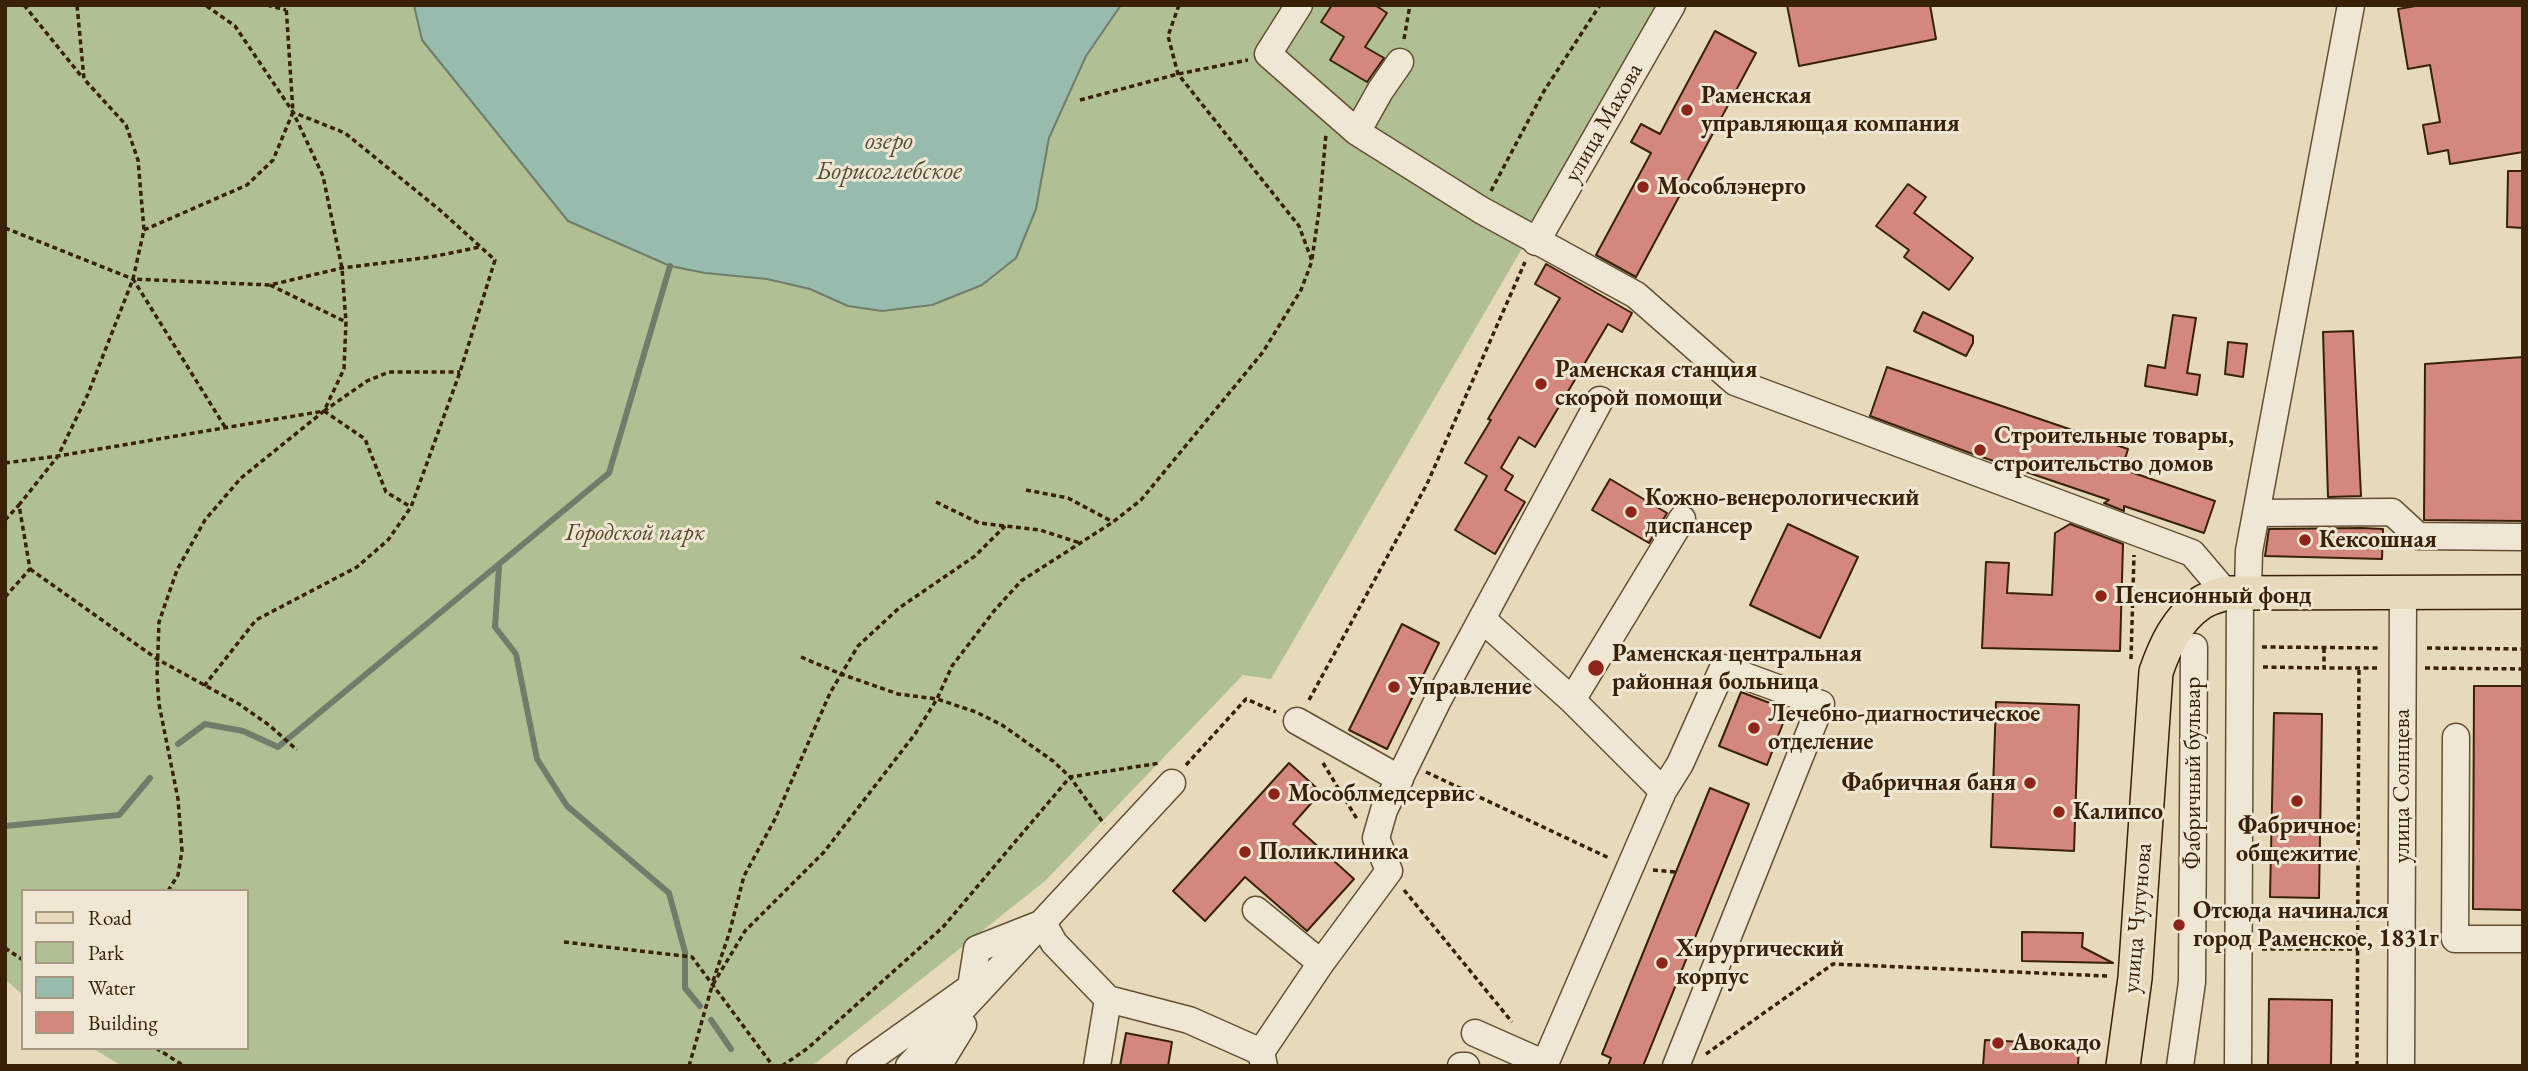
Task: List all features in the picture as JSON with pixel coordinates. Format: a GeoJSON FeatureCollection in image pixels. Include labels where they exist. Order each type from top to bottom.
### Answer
{"type":"FeatureCollection","features":[{"type":"Feature","properties":{"kind":"main road"},"geometry":{"type":"LineString","coordinates":[[2238,592],[2523,592]]}},
{"type":"Feature","properties":{"kind":"main road","name":"улица Чугунова"},"geometry":{"type":"LineString","coordinates":[[2123,1066],[2135,978],[2156,672],[2167,642],[2186,617],[2201,603],[2238,592]]}},
{"type":"Feature","properties":{"kind":"street"},"geometry":{"type":"LineString","coordinates":[[1299,5],[1268,54],[1357,132],[1481,210],[1636,295],[1735,382],[2192,553],[2238,592]]}},
{"type":"Feature","properties":{"kind":"street","name":"улица Махова"},"geometry":{"type":"LineString","coordinates":[[1536,242],[1672,5]]}},
{"type":"Feature","properties":{"kind":"street"},"geometry":{"type":"LineString","coordinates":[[2238,1066],[2238,592],[2249,551],[2351,5]]}},
{"type":"Feature","properties":{"kind":"street"},"geometry":{"type":"LineString","coordinates":[[1357,132],[1400,62]]}},
{"type":"Feature","properties":{"kind":"street"},"geometry":{"type":"LineString","coordinates":[[1043,923],[1054,943],[1108,999],[1189,1020],[1263,1059],[1321,964],[1389,871],[1376,838],[1384,810],[1482,619],[1600,400]]}},
{"type":"Feature","properties":{"kind":"street"},"geometry":{"type":"LineString","coordinates":[[2256,513],[2392,512],[2418,536],[2523,537]]}},
{"type":"Feature","properties":{"kind":"street"},"geometry":{"type":"LineString","coordinates":[[1572,700],[1682,519]]}},
{"type":"Feature","properties":{"kind":"street","name":"улица Солнцева"},"geometry":{"type":"LineString","coordinates":[[2401,1066],[2403,591]]}},
{"type":"Feature","properties":{"kind":"street"},"geometry":{"type":"LineString","coordinates":[[1482,619],[1572,700],[1664,791]]}},
{"type":"Feature","properties":{"kind":"street","name":"Фабричный бульвар"},"geometry":{"type":"LineString","coordinates":[[2180,1066],[2192,982],[2194,647]]}},
{"type":"Feature","properties":{"kind":"street"},"geometry":{"type":"LineString","coordinates":[[1475,1033],[1545,1065],[1664,791],[1680,764],[1723,668],[1821,704],[1688,1062]]}},
{"type":"Feature","properties":{"kind":"street"},"geometry":{"type":"LineString","coordinates":[[1297,721],[1404,771]]}},
{"type":"Feature","properties":{"kind":"street"},"geometry":{"type":"LineString","coordinates":[[2456,737],[2455,939],[2523,939]]}},
{"type":"Feature","properties":{"kind":"street"},"geometry":{"type":"LineString","coordinates":[[909,1066],[1118,842],[1172,768]]}},
{"type":"Feature","properties":{"kind":"street"},"geometry":{"type":"LineString","coordinates":[[1256,910],[1321,964]]}},
{"type":"Feature","properties":{"kind":"street"},"geometry":{"type":"LineString","coordinates":[[860,1066],[971,987],[977,949],[1043,923]]}},
{"type":"Feature","properties":{"kind":"street"},"geometry":{"type":"LineString","coordinates":[[2192,982],[2197,1066]]}},
{"type":"Feature","properties":{"kind":"street"},"geometry":{"type":"LineString","coordinates":[[938,1066],[987,984]]}},
{"type":"Feature","properties":{"kind":"street"},"geometry":{"type":"LineString","coordinates":[[1097,1066],[1108,999]]}},
{"type":"Feature","properties":{"kind":"path"},"geometry":{"type":"LineString","coordinates":[[5,520],[58,456],[88,394],[133,279],[144,230],[138,160],[126,125],[84,79],[24,5]]}},
{"type":"Feature","properties":{"kind":"path"},"geometry":{"type":"LineString","coordinates":[[77,5],[84,79]]}},
{"type":"Feature","properties":{"kind":"path"},"geometry":{"type":"LineString","coordinates":[[205,5],[235,26],[293,113],[323,176],[342,268],[346,322],[344,369],[324,411]]}},
{"type":"Feature","properties":{"kind":"path"},"geometry":{"type":"LineString","coordinates":[[144,230],[247,185],[274,160],[293,113],[286,8],[267,5]]}},
{"type":"Feature","properties":{"kind":"path"},"geometry":{"type":"LineString","coordinates":[[1179,5],[1168,36],[1178,74],[1299,226],[1311,261]]}},
{"type":"Feature","properties":{"kind":"path"},"geometry":{"type":"LineString","coordinates":[[1400,62],[1410,5]]}},
{"type":"Feature","properties":{"kind":"path"},"geometry":{"type":"LineString","coordinates":[[1481,210],[1544,91],[1600,5]]}},
{"type":"Feature","properties":{"kind":"path"},"geometry":{"type":"LineString","coordinates":[[1080,100],[1268,54]]}},
{"type":"Feature","properties":{"kind":"path"},"geometry":{"type":"LineString","coordinates":[[204,686],[257,620],[357,567],[388,540],[411,507],[460,372],[495,261],[441,211],[345,133],[293,113]]}},
{"type":"Feature","properties":{"kind":"path"},"geometry":{"type":"LineString","coordinates":[[712,986],[745,932],[824,852],[915,734],[937,699],[952,666],[994,611],[1021,582],[1113,522],[1141,500],[1263,352],[1301,290],[1311,261],[1327,128]]}},
{"type":"Feature","properties":{"kind":"path"},"geometry":{"type":"LineString","coordinates":[[5,228],[133,279],[270,285],[342,268],[431,257],[480,247]]}},
{"type":"Feature","properties":{"kind":"path"},"geometry":{"type":"LineString","coordinates":[[782,1066],[808,1048],[943,927],[1070,777],[1172,768],[1193,757],[1246,699],[1297,721],[1427,484],[1536,242]]}},
{"type":"Feature","properties":{"kind":"path"},"geometry":{"type":"LineString","coordinates":[[133,279],[225,426]]}},
{"type":"Feature","properties":{"kind":"path"},"geometry":{"type":"LineString","coordinates":[[270,285],[346,322]]}},
{"type":"Feature","properties":{"kind":"path"},"geometry":{"type":"LineString","coordinates":[[169,889],[178,875],[182,851],[178,799],[159,704],[159,622],[177,570],[205,520],[241,478],[324,411],[367,381],[389,372],[460,372]]}},
{"type":"Feature","properties":{"kind":"path"},"geometry":{"type":"LineString","coordinates":[[5,463],[324,411],[365,439],[386,492],[411,507]]}},
{"type":"Feature","properties":{"kind":"path"},"geometry":{"type":"LineString","coordinates":[[1026,490],[1068,498],[1113,522]]}},
{"type":"Feature","properties":{"kind":"path"},"geometry":{"type":"LineString","coordinates":[[936,502],[979,523],[1040,530],[1080,543]]}},
{"type":"Feature","properties":{"kind":"path"},"geometry":{"type":"LineString","coordinates":[[19,505],[30,569],[157,659],[239,704],[269,725],[297,750]]}},
{"type":"Feature","properties":{"kind":"path"},"geometry":{"type":"LineString","coordinates":[[688,1066],[744,876],[775,820],[830,693],[841,674],[858,646],[899,608],[975,556],[1005,526]]}},
{"type":"Feature","properties":{"kind":"path"},"geometry":{"type":"LineString","coordinates":[[5,597],[30,569]]}},
{"type":"Feature","properties":{"kind":"path"},"geometry":{"type":"LineString","coordinates":[[2240,657],[2403,648],[2523,649]]}},
{"type":"Feature","properties":{"kind":"path"},"geometry":{"type":"LineString","coordinates":[[801,657],[898,694],[937,699],[976,712],[1002,725],[1054,761],[1070,777],[1118,842]]}},
{"type":"Feature","properties":{"kind":"path"},"geometry":{"type":"LineString","coordinates":[[2240,657],[2324,668]]}},
{"type":"Feature","properties":{"kind":"path"},"geometry":{"type":"LineString","coordinates":[[2357,1066],[2359,668]]}},
{"type":"Feature","properties":{"kind":"path"},"geometry":{"type":"LineString","coordinates":[[1318,755],[1361,825]]}},
{"type":"Feature","properties":{"kind":"path"},"geometry":{"type":"LineString","coordinates":[[1172,768],[1193,757]]}},
{"type":"Feature","properties":{"kind":"path"},"geometry":{"type":"LineString","coordinates":[[1404,771],[1630,867],[1676,872]]}},
{"type":"Feature","properties":{"kind":"path"},"geometry":{"type":"LineString","coordinates":[[1389,871],[1519,1031]]}},
{"type":"Feature","properties":{"kind":"path"},"geometry":{"type":"LineString","coordinates":[[564,942],[692,957],[773,1066]]}},
{"type":"Feature","properties":{"kind":"path"},"geometry":{"type":"LineString","coordinates":[[5,948],[21,959]]}},
{"type":"Feature","properties":{"kind":"path"},"geometry":{"type":"LineString","coordinates":[[2238,948],[2357,949]]}},
{"type":"Feature","properties":{"kind":"path"},"geometry":{"type":"LineString","coordinates":[[1688,1062],[1833,964],[2108,976]]}},
{"type":"Feature","properties":{"kind":"path"},"geometry":{"type":"LineString","coordinates":[[159,1050],[184,1066]]}},
{"type":"Feature","properties":{"kind":"green space","name":"Городской парк"},"geometry":{"type":"Polygon","coordinates":[[[5,5],[1664,5],[1271,679],[1243,675],[1045,881],[812,1066],[122,1066],[95,1050],[248,1050],[248,889],[21,889],[21,993],[5,979],[5,5]]]}},
{"type":"Feature","properties":{"kind":"water","name":"озеро Борисоглебское"},"geometry":{"type":"Polygon","coordinates":[[[414,5],[1121,5],[1086,56],[1049,138],[1036,209],[1016,258],[982,285],[932,305],[882,311],[848,306],[810,289],[767,279],[705,273],[670,266],[568,221],[422,40],[414,5]]]}},
{"type":"Feature","properties":{"kind":"building"},"geometry":{"type":"Polygon","coordinates":[[[1332,5],[1375,5],[1387,13],[1365,47],[1384,58],[1367,82],[1330,60],[1344,37],[1321,22],[1332,5]]]}},
{"type":"Feature","properties":{"kind":"building"},"geometry":{"type":"Polygon","coordinates":[[[1787,5],[1930,5],[1936,39],[1799,66],[1787,5]]]}},
{"type":"Feature","properties":{"kind":"building"},"geometry":{"type":"Polygon","coordinates":[[[2421,5],[2523,5],[2523,152],[2450,164],[2448,150],[2428,154],[2423,125],[2440,122],[2430,65],[2408,69],[2398,9],[2421,5]]]}},
{"type":"Feature","properties":{"kind":"building"},"geometry":{"type":"Polygon","coordinates":[[[1715,31],[1756,53],[1636,277],[1596,255],[1651,153],[1631,142],[1641,124],[1660,134],[1715,31]]]}},
{"type":"Feature","properties":{"kind":"building"},"geometry":{"type":"Polygon","coordinates":[[[2508,171],[2523,171],[2523,228],[2507,227],[2508,171]]]}},
{"type":"Feature","properties":{"kind":"building"},"geometry":{"type":"Polygon","coordinates":[[[1908,184],[1926,197],[1914,213],[1973,258],[1949,290],[1904,257],[1909,250],[1876,226],[1908,184]]]}},
{"type":"Feature","properties":{"kind":"building"},"geometry":{"type":"Polygon","coordinates":[[[1546,264],[1632,313],[1622,332],[1608,324],[1535,447],[1519,437],[1501,468],[1513,476],[1505,490],[1525,502],[1495,554],[1455,530],[1487,476],[1465,463],[1560,298],[1535,284],[1546,264]]]}},
{"type":"Feature","properties":{"kind":"building"},"geometry":{"type":"Polygon","coordinates":[[[1923,312],[1973,336],[1973,343],[1966,356],[1914,331],[1923,312]]]}},
{"type":"Feature","properties":{"kind":"building"},"geometry":{"type":"Polygon","coordinates":[[[2173,315],[2196,318],[2187,373],[2200,375],[2197,395],[2145,386],[2148,365],[2165,368],[2173,315]]]}},
{"type":"Feature","properties":{"kind":"building"},"geometry":{"type":"Polygon","coordinates":[[[2353,331],[2361,496],[2328,497],[2323,332],[2353,331]]]}},
{"type":"Feature","properties":{"kind":"building"},"geometry":{"type":"Polygon","coordinates":[[[2228,342],[2247,344],[2243,377],[2225,374],[2228,342]]]}},
{"type":"Feature","properties":{"kind":"building"},"geometry":{"type":"Polygon","coordinates":[[[2523,357],[2523,521],[2424,520],[2425,364],[2523,357]]]}},
{"type":"Feature","properties":{"kind":"building"},"geometry":{"type":"Polygon","coordinates":[[[1887,367],[2128,449],[2122,469],[2215,501],[2204,533],[2124,506],[2124,511],[2104,503],[2109,500],[1870,416],[1887,367]]]}},
{"type":"Feature","properties":{"kind":"building","name":"Кожно-венерологический диспансер"},"geometry":{"type":"Polygon","coordinates":[[[1610,479],[1667,513],[1649,543],[1592,510],[1610,479]]]}},
{"type":"Feature","properties":{"kind":"building"},"geometry":{"type":"Polygon","coordinates":[[[1788,524],[1858,557],[1820,638],[1750,605],[1788,524]]]}},
{"type":"Feature","properties":{"kind":"building"},"geometry":{"type":"Polygon","coordinates":[[[2070,524],[2123,544],[2120,651],[1982,648],[1986,562],[2009,563],[2007,593],[2052,595],[2055,533],[2070,524]]]}},
{"type":"Feature","properties":{"kind":"building"},"geometry":{"type":"Polygon","coordinates":[[[2269,529],[2383,529],[2382,559],[2265,556],[2269,529]]]}},
{"type":"Feature","properties":{"kind":"building","name":"Управление"},"geometry":{"type":"Polygon","coordinates":[[[1402,624],[1439,643],[1387,749],[1349,730],[1402,624]]]}},
{"type":"Feature","properties":{"kind":"building"},"geometry":{"type":"Polygon","coordinates":[[[2474,686],[2523,686],[2523,910],[2473,909],[2474,686]]]}},
{"type":"Feature","properties":{"kind":"building","name":"Лечебно-диагностическое отделение"},"geometry":{"type":"Polygon","coordinates":[[[1741,692],[1788,710],[1767,765],[1719,746],[1741,692]]]}},
{"type":"Feature","properties":{"kind":"building"},"geometry":{"type":"Polygon","coordinates":[[[1996,702],[2079,705],[2074,851],[1991,847],[1996,702]]]}},
{"type":"Feature","properties":{"kind":"building"},"geometry":{"type":"Polygon","coordinates":[[[2274,713],[2322,714],[2319,898],[2270,897],[2274,713]]]}},
{"type":"Feature","properties":{"kind":"building","name":"Поликлиника"},"geometry":{"type":"Polygon","coordinates":[[[1289,763],[1321,792],[1293,824],[1354,879],[1307,931],[1245,877],[1205,921],[1173,891],[1289,763]]]}},
{"type":"Feature","properties":{"kind":"building","name":"Хирургический корпус"},"geometry":{"type":"Polygon","coordinates":[[[1710,788],[1749,804],[1643,1066],[1608,1066],[1611,1058],[1602,1054],[1710,788]]]}},
{"type":"Feature","properties":{"kind":"building"},"geometry":{"type":"Polygon","coordinates":[[[2022,932],[2083,933],[2082,947],[2113,963],[2022,961],[2022,932]]]}},
{"type":"Feature","properties":{"kind":"building"},"geometry":{"type":"Polygon","coordinates":[[[2269,999],[2332,1000],[2331,1066],[2268,1066],[2269,999]]]}},
{"type":"Feature","properties":{"kind":"building"},"geometry":{"type":"Polygon","coordinates":[[[1126,1033],[1172,1042],[1168,1066],[1120,1066],[1126,1033]]]}},
{"type":"Feature","properties":{"kind":"building"},"geometry":{"type":"Polygon","coordinates":[[[1985,1040],[2079,1045],[2078,1066],[1983,1066],[1985,1040]]]}},
{"type":"Feature","properties":{"kind":"waterway"},"geometry":{"type":"LineString","coordinates":[[178,744],[205,724],[243,731],[278,747],[609,473],[670,266]]}},
{"type":"Feature","properties":{"kind":"waterway"},"geometry":{"type":"LineString","coordinates":[[499,567],[495,627],[516,654],[537,759],[567,806],[669,893],[685,952],[685,988],[700,1006]]}},
{"type":"Feature","properties":{"kind":"waterway"},"geometry":{"type":"LineString","coordinates":[[5,826],[119,815],[150,778]]}},
{"type":"Feature","properties":{"kind":"waterway"},"geometry":{"type":"LineString","coordinates":[[711,1020],[731,1049]]}},
{"type":"Feature","properties":{"kind":"place","name":"Раменская управляющая компания"},"geometry":{"type":"Point","coordinates":[1687,110]}},
{"type":"Feature","properties":{"kind":"place","name":"Мособлэнерго"},"geometry":{"type":"Point","coordinates":[1643,187]}},
{"type":"Feature","properties":{"kind":"place","name":"Раменская станция скорой помощи"},"geometry":{"type":"Point","coordinates":[1541,384]}},
{"type":"Feature","properties":{"kind":"place","name":"Строительные товары, строительство домов"},"geometry":{"type":"Point","coordinates":[1980,450]}},
{"type":"Feature","properties":{"kind":"place","name":"Кожно-венерологический диспансер"},"geometry":{"type":"Point","coordinates":[1631,512]}},
{"type":"Feature","properties":{"kind":"place","name":"Кексошная"},"geometry":{"type":"Point","coordinates":[2305,540]}},
{"type":"Feature","properties":{"kind":"place","name":"Пенсионный фонд"},"geometry":{"type":"Point","coordinates":[2101,596]}},
{"type":"Feature","properties":{"kind":"place","name":"Раменская центральная районная больница"},"geometry":{"type":"Point","coordinates":[1596,668]}},
{"type":"Feature","properties":{"kind":"place","name":"Управление"},"geometry":{"type":"Point","coordinates":[1394,687]}},
{"type":"Feature","properties":{"kind":"place","name":"Лечебно-диагностическое отделение"},"geometry":{"type":"Point","coordinates":[1754,728]}},
{"type":"Feature","properties":{"kind":"place","name":"Фабричная баня"},"geometry":{"type":"Point","coordinates":[2030,783]}},
{"type":"Feature","properties":{"kind":"place","name":"Мособлмедсервис"},"geometry":{"type":"Point","coordinates":[1274,794]}},
{"type":"Feature","properties":{"kind":"place","name":"Фабричное общежитие"},"geometry":{"type":"Point","coordinates":[2297,801]}},
{"type":"Feature","properties":{"kind":"place","name":"Калипсо"},"geometry":{"type":"Point","coordinates":[2059,812]}},
{"type":"Feature","properties":{"kind":"place","name":"Поликлиника"},"geometry":{"type":"Point","coordinates":[1245,852]}},
{"type":"Feature","properties":{"kind":"place","name":"Отсюда начинался город Раменское, 1831г"},"geometry":{"type":"Point","coordinates":[2179,925]}},
{"type":"Feature","properties":{"kind":"place","name":"Хирургический корпус"},"geometry":{"type":"Point","coordinates":[1662,963]}},
{"type":"Feature","properties":{"kind":"place","name":"Авокадо"},"geometry":{"type":"Point","coordinates":[1998,1043]}}]}
